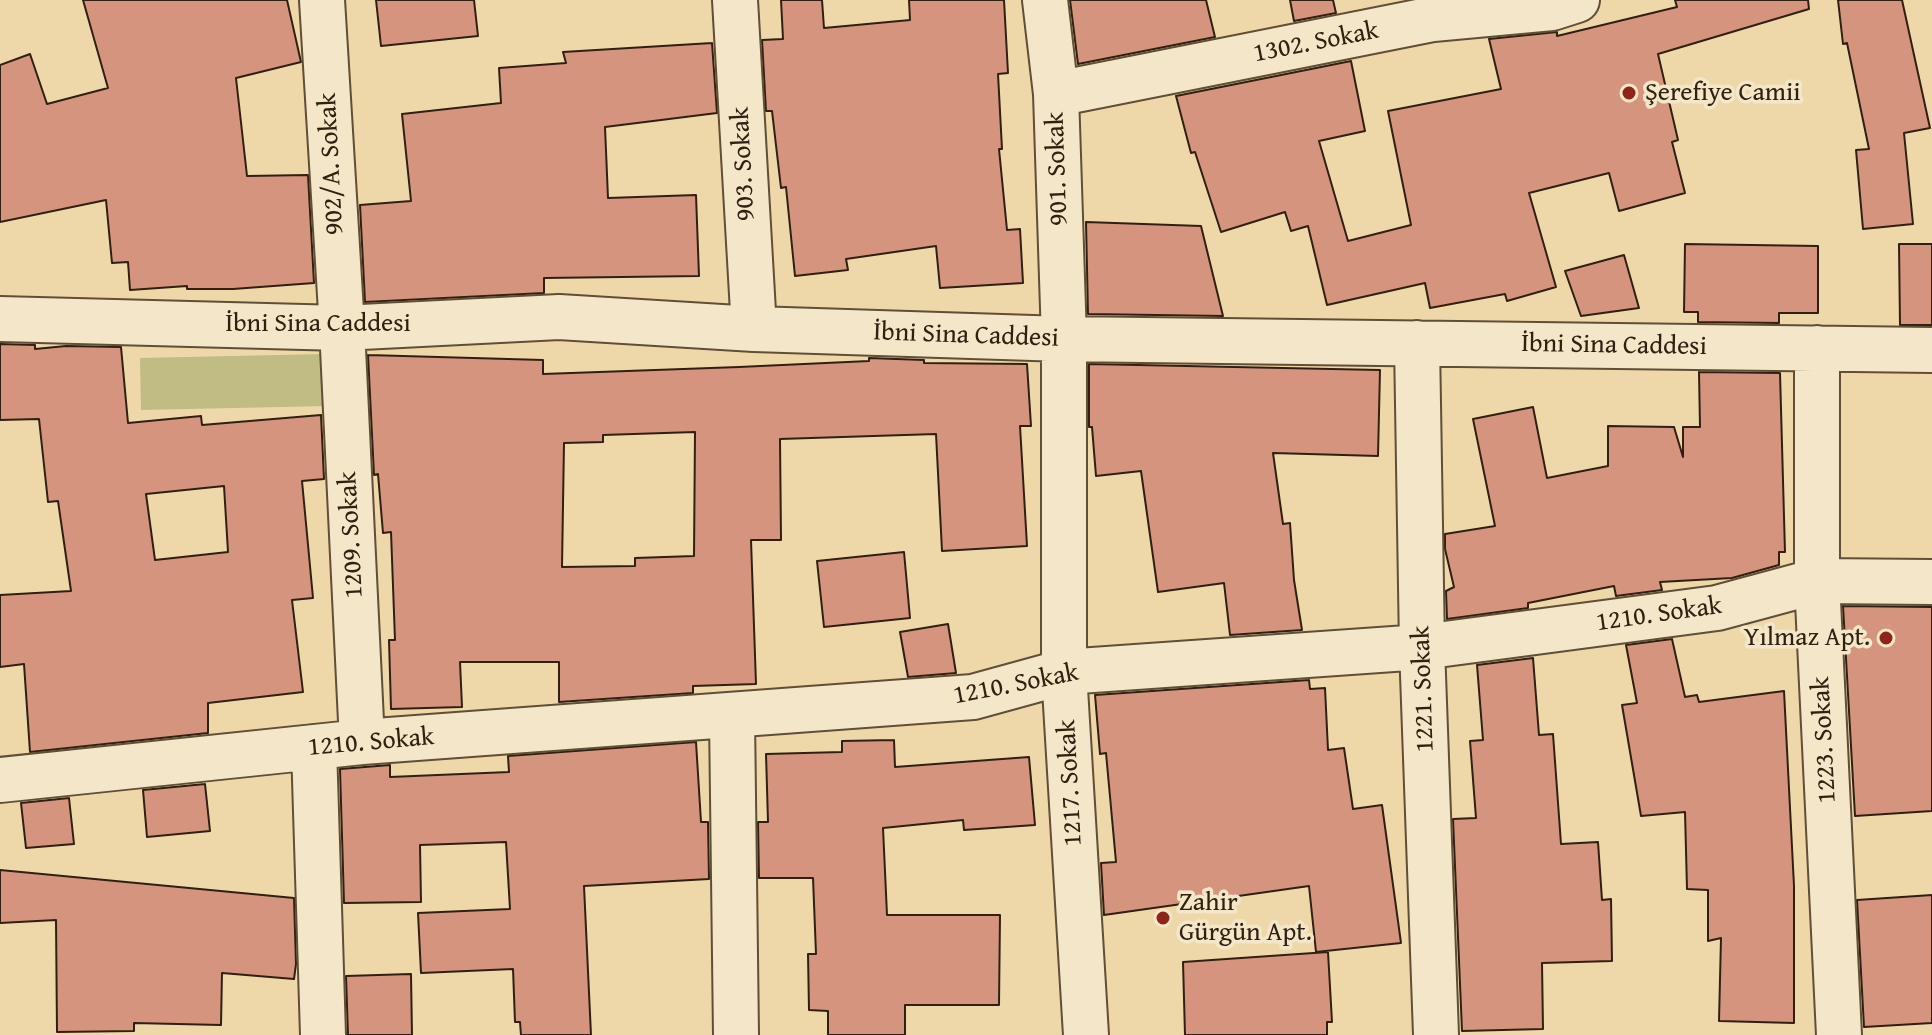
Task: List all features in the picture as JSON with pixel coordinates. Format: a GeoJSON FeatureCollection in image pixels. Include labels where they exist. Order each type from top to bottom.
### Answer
{"type":"FeatureCollection","features":[{"type":"Feature","properties":{"kind":"street","name":"902/A. Sokak"},"geometry":{"type":"LineString","coordinates":[[322,0],[342,328]]}},
{"type":"Feature","properties":{"kind":"street","name":"903. Sokak"},"geometry":{"type":"LineString","coordinates":[[735,0],[754,329]]}},
{"type":"Feature","properties":{"kind":"street","name":"901. Sokak"},"geometry":{"type":"LineString","coordinates":[[1045,0],[1056,94],[1064,339]]}},
{"type":"Feature","properties":{"kind":"street","name":"1302. Sokak"},"geometry":{"type":"LineString","coordinates":[[1056,94],[1433,19],[1552,8],[1577,0]]}},
{"type":"Feature","properties":{"kind":"street","name":"İbni Sina Caddesi"},"geometry":{"type":"LineString","coordinates":[[0,319],[342,328],[559,317],[754,329],[1064,339],[1932,350]]}},
{"type":"Feature","properties":{"kind":"street","name":"1209. Sokak"},"geometry":{"type":"LineString","coordinates":[[342,328],[362,742]]}},
{"type":"Feature","properties":{"kind":"street","name":"1217. Sokak"},"geometry":{"type":"LineString","coordinates":[[1064,339],[1064,672],[1086,1035]]}},
{"type":"Feature","properties":{"kind":"street","name":"1221. Sokak"},"geometry":{"type":"LineString","coordinates":[[1417,343],[1422,647],[1436,1035]]}},
{"type":"Feature","properties":{"kind":"street","name":"1223. Sokak"},"geometry":{"type":"LineString","coordinates":[[1817,348],[1817,581],[1839,1035]]}},
{"type":"Feature","properties":{"kind":"street","name":"1210. Sokak"},"geometry":{"type":"LineString","coordinates":[[0,780],[362,742],[973,697],[1064,672],[1422,647],[1717,608],[1817,581],[1932,582]]}},
{"type":"Feature","properties":{"kind":"street"},"geometry":{"type":"LineString","coordinates":[[732,717],[736,1035]]}},
{"type":"Feature","properties":{"kind":"street"},"geometry":{"type":"LineString","coordinates":[[314,747],[323,1035]]}},
{"type":"Feature","properties":{"kind":"shaded area"},"geometry":{"type":"Polygon","coordinates":[[[325,354],[327,406],[141,410],[140,358],[325,354]]]}},
{"type":"Feature","properties":{"kind":"building"},"geometry":{"type":"Polygon","coordinates":[[[83,0],[287,0],[301,62],[236,78],[247,176],[308,175],[314,283],[233,289],[187,289],[187,286],[130,290],[128,262],[112,263],[106,200],[0,222],[0,65],[30,54],[47,104],[108,88],[83,0]]]}},
{"type":"Feature","properties":{"kind":"building"},"geometry":{"type":"Polygon","coordinates":[[[376,0],[474,0],[478,36],[381,46],[376,0]]]}},
{"type":"Feature","properties":{"kind":"building"},"geometry":{"type":"Polygon","coordinates":[[[781,0],[822,0],[824,28],[910,20],[909,0],[1004,0],[1008,73],[998,74],[1002,149],[999,149],[1007,230],[1020,229],[1023,283],[940,288],[936,246],[846,259],[848,270],[795,276],[786,187],[781,188],[772,111],[766,111],[762,40],[783,39],[781,0]]]}},
{"type":"Feature","properties":{"kind":"building"},"geometry":{"type":"Polygon","coordinates":[[[1070,0],[1206,0],[1215,37],[1078,64],[1070,0]]]}},
{"type":"Feature","properties":{"kind":"building"},"geometry":{"type":"Polygon","coordinates":[[[1290,0],[1333,0],[1336,13],[1294,21],[1290,0]]]}},
{"type":"Feature","properties":{"kind":"building"},"geometry":{"type":"Polygon","coordinates":[[[1675,0],[1808,0],[1809,9],[1658,54],[1678,140],[1672,142],[1685,193],[1619,211],[1609,173],[1529,193],[1556,287],[1507,301],[1505,294],[1430,308],[1425,283],[1327,305],[1308,226],[1291,231],[1285,212],[1221,232],[1195,152],[1191,153],[1176,96],[1351,61],[1365,131],[1319,141],[1348,241],[1411,225],[1388,111],[1501,89],[1489,39],[1557,32],[1557,36],[1677,7],[1675,0]]]}},
{"type":"Feature","properties":{"kind":"building"},"geometry":{"type":"Polygon","coordinates":[[[1838,0],[1902,0],[1930,128],[1904,133],[1913,224],[1863,229],[1856,150],[1869,149],[1847,43],[1843,44],[1838,0]]]}},
{"type":"Feature","properties":{"kind":"building"},"geometry":{"type":"Polygon","coordinates":[[[712,43],[717,113],[605,127],[608,198],[696,195],[699,276],[544,278],[544,293],[365,302],[360,205],[411,201],[402,114],[501,103],[499,68],[566,63],[563,52],[712,43]]]}},
{"type":"Feature","properties":{"kind":"building"},"geometry":{"type":"Polygon","coordinates":[[[1086,222],[1201,226],[1223,316],[1088,314],[1086,222]]]}},
{"type":"Feature","properties":{"kind":"building"},"geometry":{"type":"Polygon","coordinates":[[[1685,244],[1818,246],[1818,313],[1779,313],[1779,323],[1698,322],[1698,312],[1684,312],[1685,244]]]}},
{"type":"Feature","properties":{"kind":"building"},"geometry":{"type":"Polygon","coordinates":[[[1899,244],[1932,244],[1932,325],[1900,325],[1899,244]]]}},
{"type":"Feature","properties":{"kind":"building"},"geometry":{"type":"Polygon","coordinates":[[[1624,255],[1639,308],[1581,316],[1565,271],[1624,255]]]}},
{"type":"Feature","properties":{"kind":"building"},"geometry":{"type":"Polygon","coordinates":[[[0,344],[35,345],[35,349],[121,347],[128,423],[201,416],[202,425],[321,415],[324,479],[302,481],[313,598],[292,600],[303,692],[208,703],[208,733],[30,752],[24,664],[0,667],[0,595],[71,591],[58,501],[48,502],[39,419],[0,420],[0,344]],[[224,486],[146,494],[155,560],[228,552],[224,486]]]}},
{"type":"Feature","properties":{"kind":"building"},"geometry":{"type":"Polygon","coordinates":[[[368,355],[543,360],[543,374],[869,361],[869,358],[924,360],[924,363],[1027,364],[1031,426],[1020,426],[1027,546],[942,551],[936,434],[780,439],[781,540],[751,540],[756,684],[693,686],[693,693],[559,702],[559,662],[460,662],[462,707],[391,709],[389,640],[395,640],[391,532],[383,533],[378,474],[374,475],[368,355]],[[695,432],[603,435],[603,442],[564,443],[562,567],[635,566],[635,558],[694,556],[695,432]]]}},
{"type":"Feature","properties":{"kind":"building"},"geometry":{"type":"Polygon","coordinates":[[[1089,364],[1380,370],[1378,456],[1273,453],[1283,524],[1290,523],[1302,630],[1230,635],[1224,583],[1158,592],[1141,471],[1096,476],[1092,427],[1089,427],[1089,364]]]}},
{"type":"Feature","properties":{"kind":"building"},"geometry":{"type":"Polygon","coordinates":[[[1699,372],[1780,373],[1785,552],[1779,552],[1779,565],[1732,578],[1660,582],[1662,590],[1616,596],[1614,586],[1528,603],[1528,608],[1447,619],[1446,591],[1454,587],[1445,549],[1445,534],[1495,526],[1473,419],[1533,407],[1547,478],[1608,466],[1608,426],[1674,427],[1683,457],[1683,427],[1700,427],[1699,372]]]}},
{"type":"Feature","properties":{"kind":"building"},"geometry":{"type":"Polygon","coordinates":[[[904,552],[910,618],[824,627],[817,561],[904,552]]]}},
{"type":"Feature","properties":{"kind":"building"},"geometry":{"type":"Polygon","coordinates":[[[1843,606],[1932,607],[1932,811],[1855,816],[1843,606]]]}},
{"type":"Feature","properties":{"kind":"building"},"geometry":{"type":"Polygon","coordinates":[[[948,624],[956,673],[908,677],[900,632],[948,624]]]}},
{"type":"Feature","properties":{"kind":"building"},"geometry":{"type":"Polygon","coordinates":[[[1672,639],[1685,697],[1697,695],[1699,702],[1784,691],[1794,886],[1794,1023],[1719,1021],[1721,938],[1708,941],[1708,890],[1687,889],[1685,812],[1641,816],[1622,705],[1637,703],[1626,645],[1672,639]]]}},
{"type":"Feature","properties":{"kind":"building"},"geometry":{"type":"Polygon","coordinates":[[[1533,658],[1539,735],[1553,734],[1561,844],[1598,842],[1602,900],[1611,899],[1612,961],[1542,963],[1543,1029],[1462,1031],[1453,819],[1476,818],[1470,741],[1483,740],[1477,665],[1533,658]]]}},
{"type":"Feature","properties":{"kind":"building"},"geometry":{"type":"Polygon","coordinates":[[[1309,680],[1310,689],[1325,688],[1328,750],[1344,748],[1353,809],[1382,805],[1401,943],[1316,952],[1309,886],[1104,915],[1101,863],[1116,862],[1106,753],[1100,754],[1095,695],[1309,680]]]}},
{"type":"Feature","properties":{"kind":"building"},"geometry":{"type":"Polygon","coordinates":[[[894,740],[895,767],[1029,757],[1035,825],[964,830],[963,820],[883,828],[887,915],[1000,915],[999,1005],[905,1005],[905,1035],[828,1035],[828,1011],[809,1010],[808,954],[816,954],[813,878],[759,878],[758,822],[768,822],[766,754],[842,752],[842,741],[894,740]]]}},
{"type":"Feature","properties":{"kind":"building"},"geometry":{"type":"Polygon","coordinates":[[[696,742],[701,822],[708,822],[709,879],[584,886],[591,1035],[521,1035],[520,1022],[515,1022],[513,969],[421,973],[418,913],[510,909],[506,842],[420,845],[421,902],[344,903],[340,769],[390,765],[390,777],[509,772],[508,756],[696,742]]]}},
{"type":"Feature","properties":{"kind":"building"},"geometry":{"type":"Polygon","coordinates":[[[205,784],[210,831],[147,837],[143,790],[205,784]]]}},
{"type":"Feature","properties":{"kind":"building"},"geometry":{"type":"Polygon","coordinates":[[[69,798],[74,844],[26,848],[21,803],[69,798]]]}},
{"type":"Feature","properties":{"kind":"building"},"geometry":{"type":"Polygon","coordinates":[[[0,870],[294,898],[294,979],[222,973],[221,1025],[134,1023],[134,1031],[57,1032],[56,920],[0,923],[0,870]]]}},
{"type":"Feature","properties":{"kind":"building"},"geometry":{"type":"Polygon","coordinates":[[[1932,895],[1932,1023],[1864,1027],[1857,900],[1932,895]]]}},
{"type":"Feature","properties":{"kind":"building"},"geometry":{"type":"Polygon","coordinates":[[[1328,952],[1332,1022],[1327,1022],[1327,1035],[1185,1035],[1183,962],[1328,952]]]}},
{"type":"Feature","properties":{"kind":"building"},"geometry":{"type":"Polygon","coordinates":[[[411,974],[412,1035],[348,1035],[346,976],[411,974]]]}},
{"type":"Feature","properties":{"kind":"place","name":"Şerefiye Camii"},"geometry":{"type":"Point","coordinates":[1629,93]}},
{"type":"Feature","properties":{"kind":"place","name":"Yılmaz Apt."},"geometry":{"type":"Point","coordinates":[1886,638]}},
{"type":"Feature","properties":{"kind":"place","name":"Zahir Gürgün Apt."},"geometry":{"type":"Point","coordinates":[1163,918]}}]}
